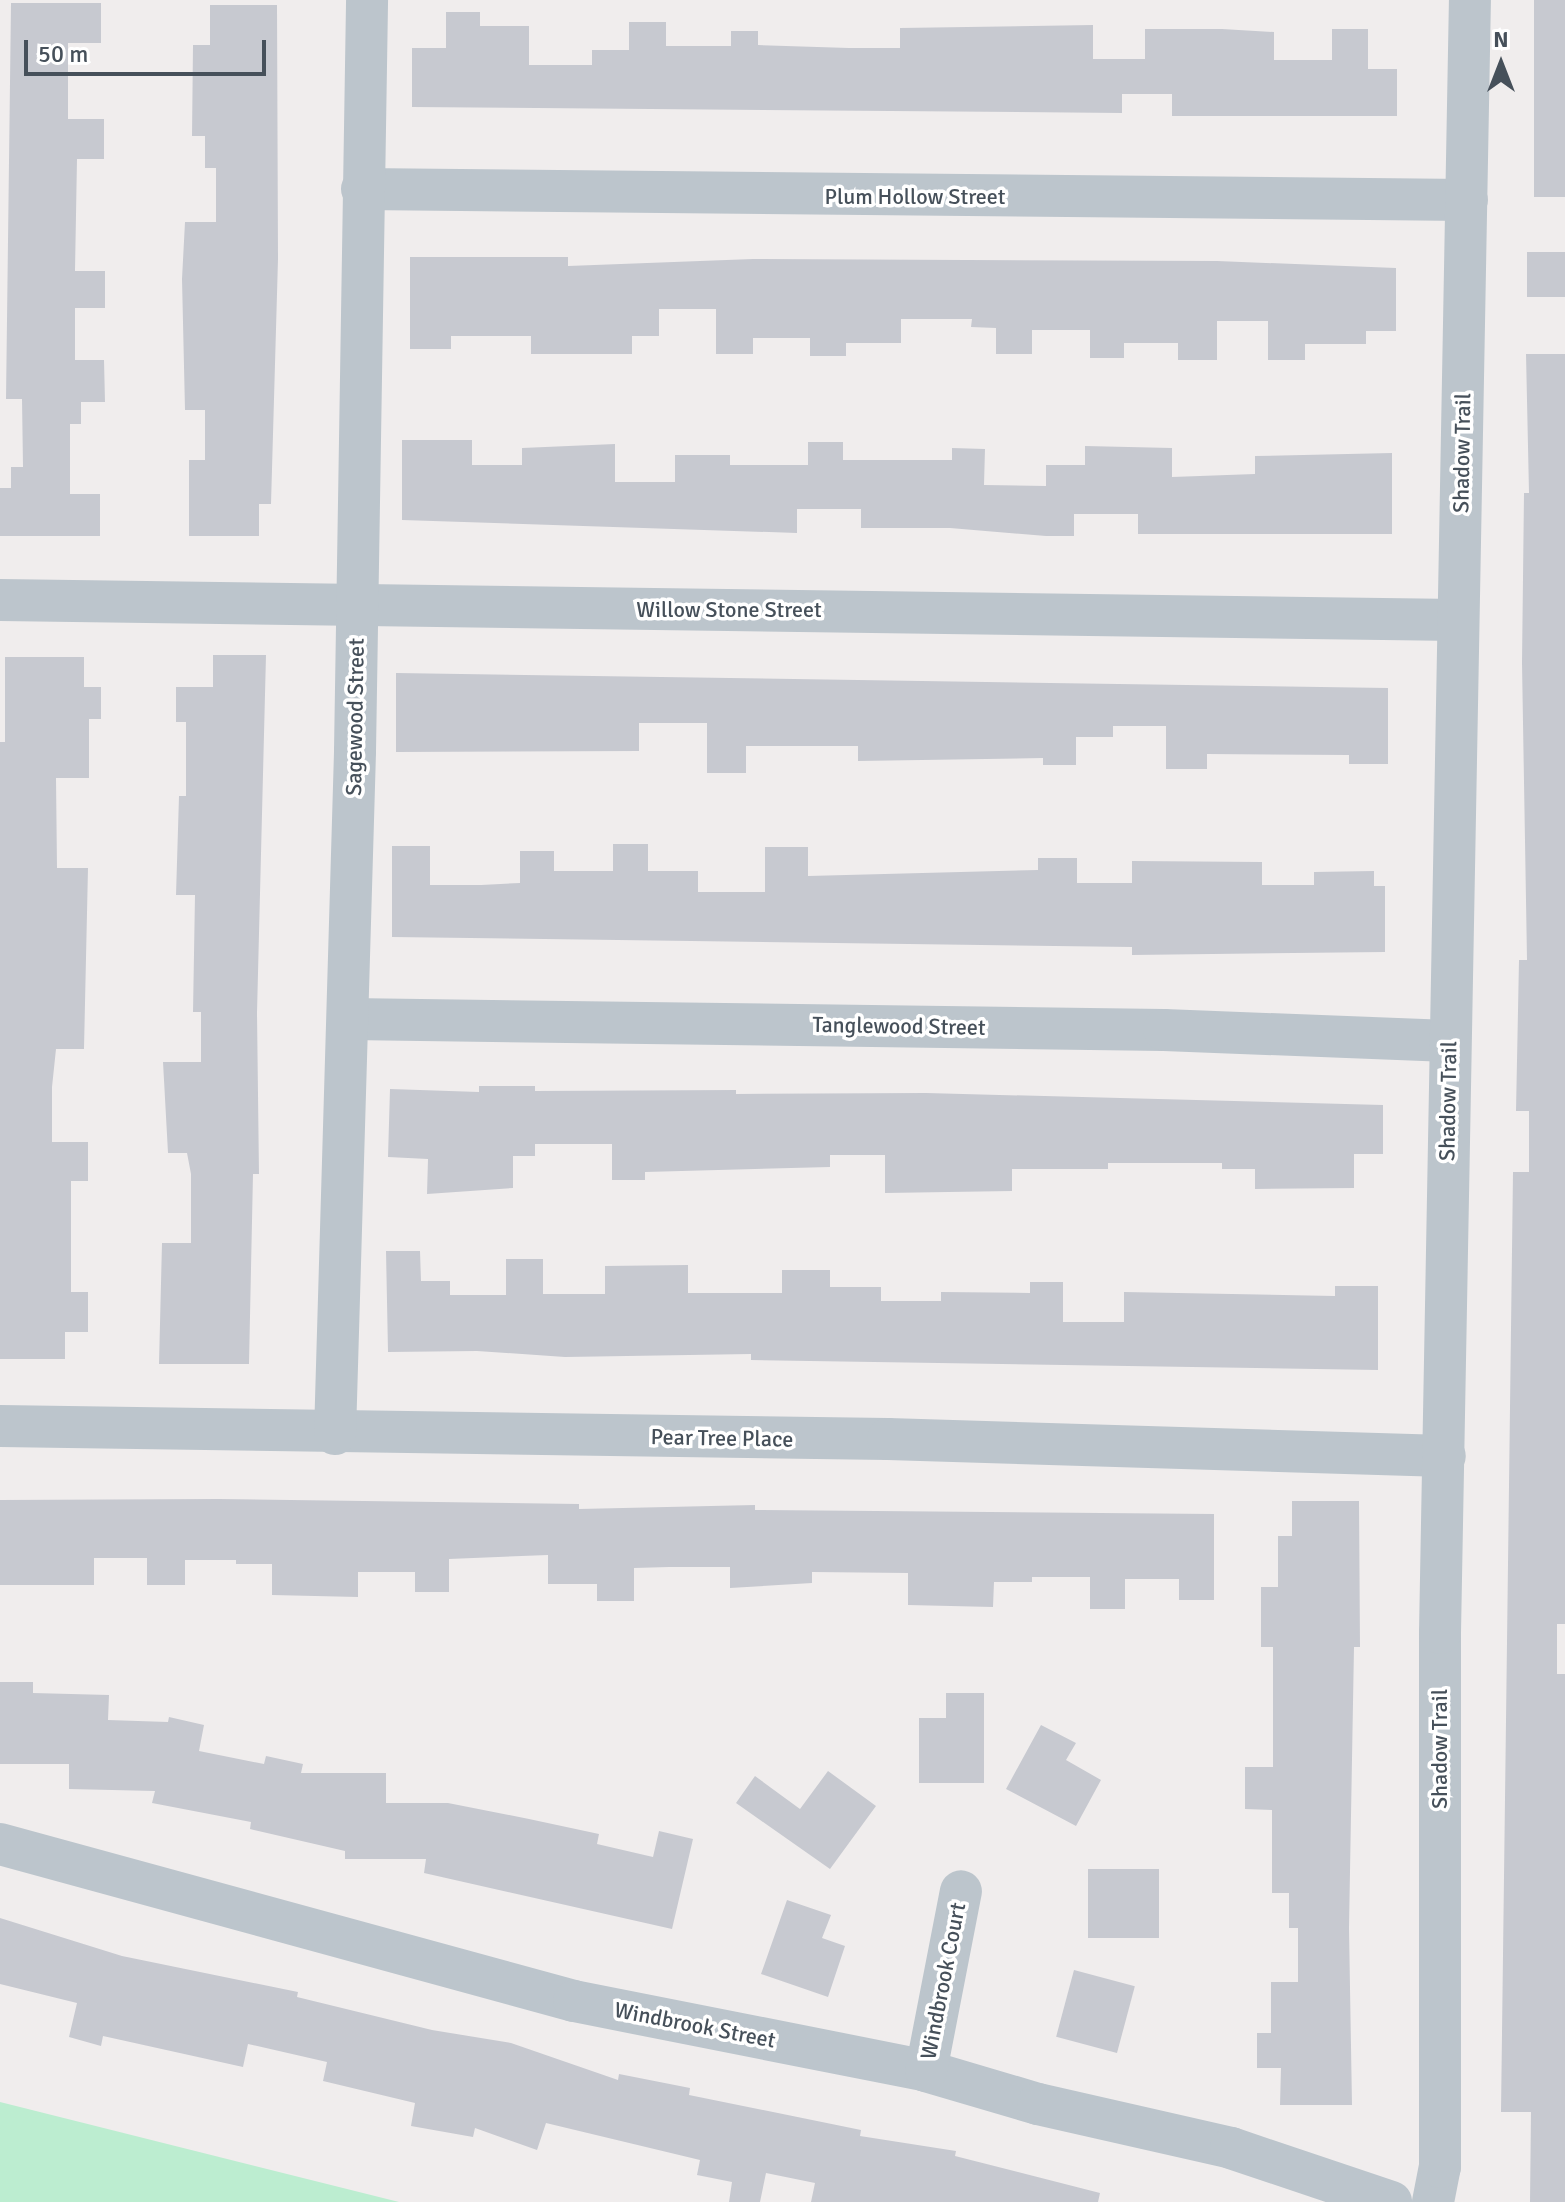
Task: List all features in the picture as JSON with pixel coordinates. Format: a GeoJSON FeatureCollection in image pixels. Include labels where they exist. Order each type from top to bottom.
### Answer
{"type":"FeatureCollection","features":[{"type":"Feature","properties":{"kind":"street","name":"Sagewood Street"},"geometry":{"type":"LineString","coordinates":[[335,1434],[349,1019],[367,0]]}},
{"type":"Feature","properties":{"kind":"street","name":"Shadow Trail"},"geometry":{"type":"LineString","coordinates":[[1433,2202],[1440,2167],[1449,1041],[1470,0]]}},
{"type":"Feature","properties":{"kind":"street","name":"Plum Hollow Street"},"geometry":{"type":"LineString","coordinates":[[362,189],[1467,200]]}},
{"type":"Feature","properties":{"kind":"street","name":"Willow Stone Street"},"geometry":{"type":"LineString","coordinates":[[0,600],[1458,620]]}},
{"type":"Feature","properties":{"kind":"street","name":"Tanglewood Street"},"geometry":{"type":"LineString","coordinates":[[349,1019],[1164,1030],[1449,1041]]}},
{"type":"Feature","properties":{"kind":"street","name":"Pear Tree Place"},"geometry":{"type":"LineString","coordinates":[[0,1426],[335,1434],[888,1439],[1445,1456]]}},
{"type":"Feature","properties":{"kind":"street","name":"Windbrook Street"},"geometry":{"type":"LineString","coordinates":[[0,1844],[574,2001],[926,2071],[1038,2104],[1231,2148],[1391,2202]]}},
{"type":"Feature","properties":{"kind":"street","name":"Windbrook Court"},"geometry":{"type":"LineString","coordinates":[[926,2071],[961,1891]]}},
{"type":"Feature","properties":{"kind":"green space"},"geometry":{"type":"Polygon","coordinates":[[[0,2102],[399,2202],[0,2202],[0,2102]]]}},
{"type":"Feature","properties":{"kind":"building"},"geometry":{"type":"Polygon","coordinates":[[[1534,0],[1565,0],[1565,197],[1534,197],[1534,0]]]}},
{"type":"Feature","properties":{"kind":"building"},"geometry":{"type":"Polygon","coordinates":[[[11,3],[101,3],[101,43],[68,43],[68,119],[104,119],[104,159],[77,159],[75,271],[105,271],[105,308],[75,308],[75,360],[104,360],[105,402],[81,402],[81,424],[70,424],[70,494],[100,494],[100,536],[0,536],[0,488],[11,488],[11,467],[23,467],[22,399],[6,399],[11,3]]]}},
{"type":"Feature","properties":{"kind":"building"},"geometry":{"type":"Polygon","coordinates":[[[210,5],[277,5],[278,259],[271,504],[259,504],[259,536],[189,536],[189,460],[205,460],[205,410],[185,410],[182,279],[185,222],[216,222],[216,168],[205,168],[205,136],[192,136],[193,45],[210,45],[210,5]]]}},
{"type":"Feature","properties":{"kind":"building"},"geometry":{"type":"Polygon","coordinates":[[[446,12],[480,12],[480,26],[529,26],[529,65],[592,65],[592,50],[629,50],[629,22],[666,22],[666,46],[731,46],[731,31],[758,31],[758,45],[849,48],[900,48],[900,28],[1093,25],[1093,59],[1145,59],[1145,29],[1222,29],[1274,32],[1274,60],[1332,60],[1332,29],[1368,29],[1368,69],[1397,69],[1397,116],[1172,116],[1172,94],[1122,94],[1122,113],[412,107],[412,48],[446,48],[446,12]]]}},
{"type":"Feature","properties":{"kind":"building"},"geometry":{"type":"Polygon","coordinates":[[[1527,252],[1565,252],[1565,297],[1527,297],[1527,252]]]}},
{"type":"Feature","properties":{"kind":"building"},"geometry":{"type":"Polygon","coordinates":[[[410,257],[568,257],[568,266],[753,259],[1217,261],[1396,268],[1396,331],[1366,331],[1366,344],[1305,344],[1305,360],[1268,360],[1268,321],[1217,321],[1217,360],[1178,360],[1178,343],[1124,343],[1124,358],[1090,358],[1090,330],[1032,330],[1032,354],[996,354],[996,328],[971,327],[972,319],[901,319],[901,343],[846,343],[846,356],[810,356],[810,338],[753,338],[753,354],[716,354],[716,309],[659,309],[659,336],[632,336],[632,354],[531,354],[531,336],[451,336],[451,349],[410,349],[410,257]]]}},
{"type":"Feature","properties":{"kind":"building"},"geometry":{"type":"Polygon","coordinates":[[[1526,354],[1565,354],[1565,1624],[1557,1624],[1557,1674],[1565,1674],[1565,2202],[1530,2202],[1531,2112],[1501,2112],[1513,1172],[1529,1172],[1529,1111],[1516,1111],[1519,960],[1527,960],[1522,663],[1524,493],[1529,493],[1526,354]]]}},
{"type":"Feature","properties":{"kind":"building"},"geometry":{"type":"Polygon","coordinates":[[[402,440],[472,440],[472,465],[522,465],[522,448],[615,444],[615,482],[675,482],[675,455],[730,455],[730,465],[808,465],[808,442],[843,442],[843,460],[952,460],[952,448],[985,449],[984,485],[1046,486],[1046,465],[1085,465],[1085,446],[1172,448],[1172,477],[1255,474],[1255,456],[1392,453],[1392,534],[1138,534],[1138,514],[1074,514],[1074,536],[950,528],[861,528],[861,509],[797,509],[797,533],[402,520],[402,440]]]}},
{"type":"Feature","properties":{"kind":"building"},"geometry":{"type":"Polygon","coordinates":[[[213,655],[266,655],[257,1013],[259,1174],[253,1174],[249,1364],[159,1364],[162,1243],[191,1243],[191,1174],[187,1153],[168,1153],[163,1062],[201,1062],[201,1012],[193,1012],[195,895],[176,895],[179,796],[186,796],[186,722],[176,722],[176,687],[213,687],[213,655]]]}},
{"type":"Feature","properties":{"kind":"building"},"geometry":{"type":"Polygon","coordinates":[[[5,657],[84,657],[84,687],[101,687],[101,719],[89,719],[89,778],[56,778],[57,868],[88,868],[84,1049],[56,1049],[52,1087],[52,1142],[88,1142],[88,1181],[71,1181],[71,1292],[88,1292],[88,1332],[65,1332],[65,1359],[0,1359],[0,742],[5,742],[5,657]]]}},
{"type":"Feature","properties":{"kind":"building"},"geometry":{"type":"Polygon","coordinates":[[[396,673],[1388,688],[1388,764],[1349,764],[1349,755],[1207,754],[1207,769],[1166,769],[1166,726],[1113,726],[1113,737],[1076,737],[1076,765],[1043,765],[1043,758],[858,761],[858,746],[746,746],[746,773],[707,773],[707,723],[639,723],[639,751],[396,752],[396,673]]]}},
{"type":"Feature","properties":{"kind":"building"},"geometry":{"type":"Polygon","coordinates":[[[613,844],[648,844],[648,871],[698,871],[698,892],[765,892],[765,847],[808,847],[808,876],[1038,870],[1038,858],[1077,858],[1077,883],[1132,883],[1132,861],[1262,862],[1262,885],[1314,885],[1314,872],[1374,871],[1374,886],[1385,886],[1385,952],[1132,955],[1132,947],[392,937],[392,846],[430,846],[430,885],[481,885],[520,883],[520,851],[554,851],[554,871],[613,871],[613,844]]]}},
{"type":"Feature","properties":{"kind":"building"},"geometry":{"type":"Polygon","coordinates":[[[479,1086],[535,1086],[535,1091],[926,1093],[1383,1105],[1383,1154],[1354,1154],[1354,1188],[1255,1189],[1255,1169],[1222,1169],[1222,1163],[1108,1163],[1108,1169],[1012,1169],[1012,1191],[885,1193],[885,1155],[830,1155],[830,1167],[645,1172],[645,1180],[612,1180],[612,1144],[535,1144],[535,1156],[513,1156],[513,1188],[427,1194],[428,1159],[388,1157],[390,1089],[479,1092],[479,1086]]]}},
{"type":"Feature","properties":{"kind":"building"},"geometry":{"type":"Polygon","coordinates":[[[386,1251],[420,1251],[421,1281],[450,1281],[450,1295],[506,1295],[506,1259],[543,1259],[543,1294],[605,1294],[605,1266],[688,1265],[688,1293],[782,1293],[782,1270],[830,1270],[830,1287],[881,1287],[881,1301],[941,1301],[941,1292],[1030,1293],[1030,1282],[1063,1282],[1063,1322],[1124,1322],[1124,1292],[1335,1296],[1335,1286],[1378,1286],[1378,1370],[751,1360],[751,1354],[565,1357],[477,1351],[388,1352],[386,1251]]]}},
{"type":"Feature","properties":{"kind":"building"},"geometry":{"type":"Polygon","coordinates":[[[219,1499],[579,1504],[579,1509],[755,1505],[755,1510],[1214,1514],[1214,1600],[1179,1600],[1179,1579],[1125,1579],[1125,1609],[1090,1609],[1090,1577],[1032,1577],[1032,1582],[994,1582],[993,1607],[908,1605],[908,1573],[812,1572],[812,1583],[730,1588],[730,1567],[669,1567],[634,1568],[634,1601],[597,1601],[597,1584],[548,1584],[548,1555],[449,1559],[449,1592],[415,1592],[415,1572],[358,1572],[358,1597],[272,1595],[272,1564],[236,1564],[236,1560],[185,1560],[185,1585],[147,1585],[147,1558],[94,1558],[94,1585],[0,1585],[0,1500],[219,1499]]]}},
{"type":"Feature","properties":{"kind":"building"},"geometry":{"type":"Polygon","coordinates":[[[1292,1501],[1359,1501],[1360,1647],[1354,1647],[1349,1928],[1352,2105],[1280,2105],[1281,2068],[1257,2068],[1257,2033],[1271,2033],[1271,1982],[1298,1982],[1298,1928],[1289,1928],[1289,1893],[1272,1893],[1272,1810],[1245,1809],[1245,1767],[1273,1767],[1273,1647],[1261,1647],[1261,1587],[1278,1587],[1278,1536],[1292,1536],[1292,1501]]]}},
{"type":"Feature","properties":{"kind":"building"},"geometry":{"type":"Polygon","coordinates":[[[0,1682],[33,1682],[33,1693],[109,1695],[108,1720],[168,1722],[169,1717],[204,1725],[199,1751],[264,1764],[266,1756],[303,1764],[301,1773],[386,1773],[386,1803],[448,1803],[529,1819],[599,1834],[597,1844],[653,1857],[659,1831],[693,1839],[672,1929],[424,1873],[426,1859],[345,1859],[345,1851],[250,1829],[251,1822],[152,1803],[155,1791],[69,1789],[69,1764],[0,1764],[0,1682]]]}},
{"type":"Feature","properties":{"kind":"building"},"geometry":{"type":"Polygon","coordinates":[[[946,1693],[984,1693],[984,1783],[919,1783],[919,1718],[946,1718],[946,1693]]]}},
{"type":"Feature","properties":{"kind":"building"},"geometry":{"type":"Polygon","coordinates":[[[1041,1725],[1076,1743],[1066,1760],[1101,1780],[1076,1826],[1006,1789],[1041,1725]]]}},
{"type":"Feature","properties":{"kind":"building"},"geometry":{"type":"Polygon","coordinates":[[[828,1771],[876,1806],[830,1869],[736,1803],[755,1776],[800,1809],[828,1771]]]}},
{"type":"Feature","properties":{"kind":"building"},"geometry":{"type":"Polygon","coordinates":[[[1088,1869],[1159,1869],[1159,1938],[1088,1938],[1088,1869]]]}},
{"type":"Feature","properties":{"kind":"building"},"geometry":{"type":"Polygon","coordinates":[[[787,1900],[831,1915],[822,1938],[845,1946],[828,1997],[761,1974],[787,1900]]]}},
{"type":"Feature","properties":{"kind":"building"},"geometry":{"type":"Polygon","coordinates":[[[0,1918],[122,1956],[298,1992],[297,1997],[432,2030],[511,2043],[618,2080],[619,2074],[690,2088],[689,2095],[861,2130],[860,2136],[956,2151],[955,2156],[1100,2193],[1098,2202],[811,2202],[815,2183],[766,2173],[760,2202],[729,2202],[732,2182],[697,2175],[700,2160],[546,2123],[537,2150],[475,2128],[473,2137],[411,2126],[415,2103],[323,2081],[327,2062],[248,2044],[243,2067],[103,2036],[101,2046],[69,2037],[77,2003],[0,1984],[0,1918]]]}},
{"type":"Feature","properties":{"kind":"building"},"geometry":{"type":"Polygon","coordinates":[[[1074,1970],[1135,1986],[1117,2053],[1056,2037],[1074,1970]]]}}]}
